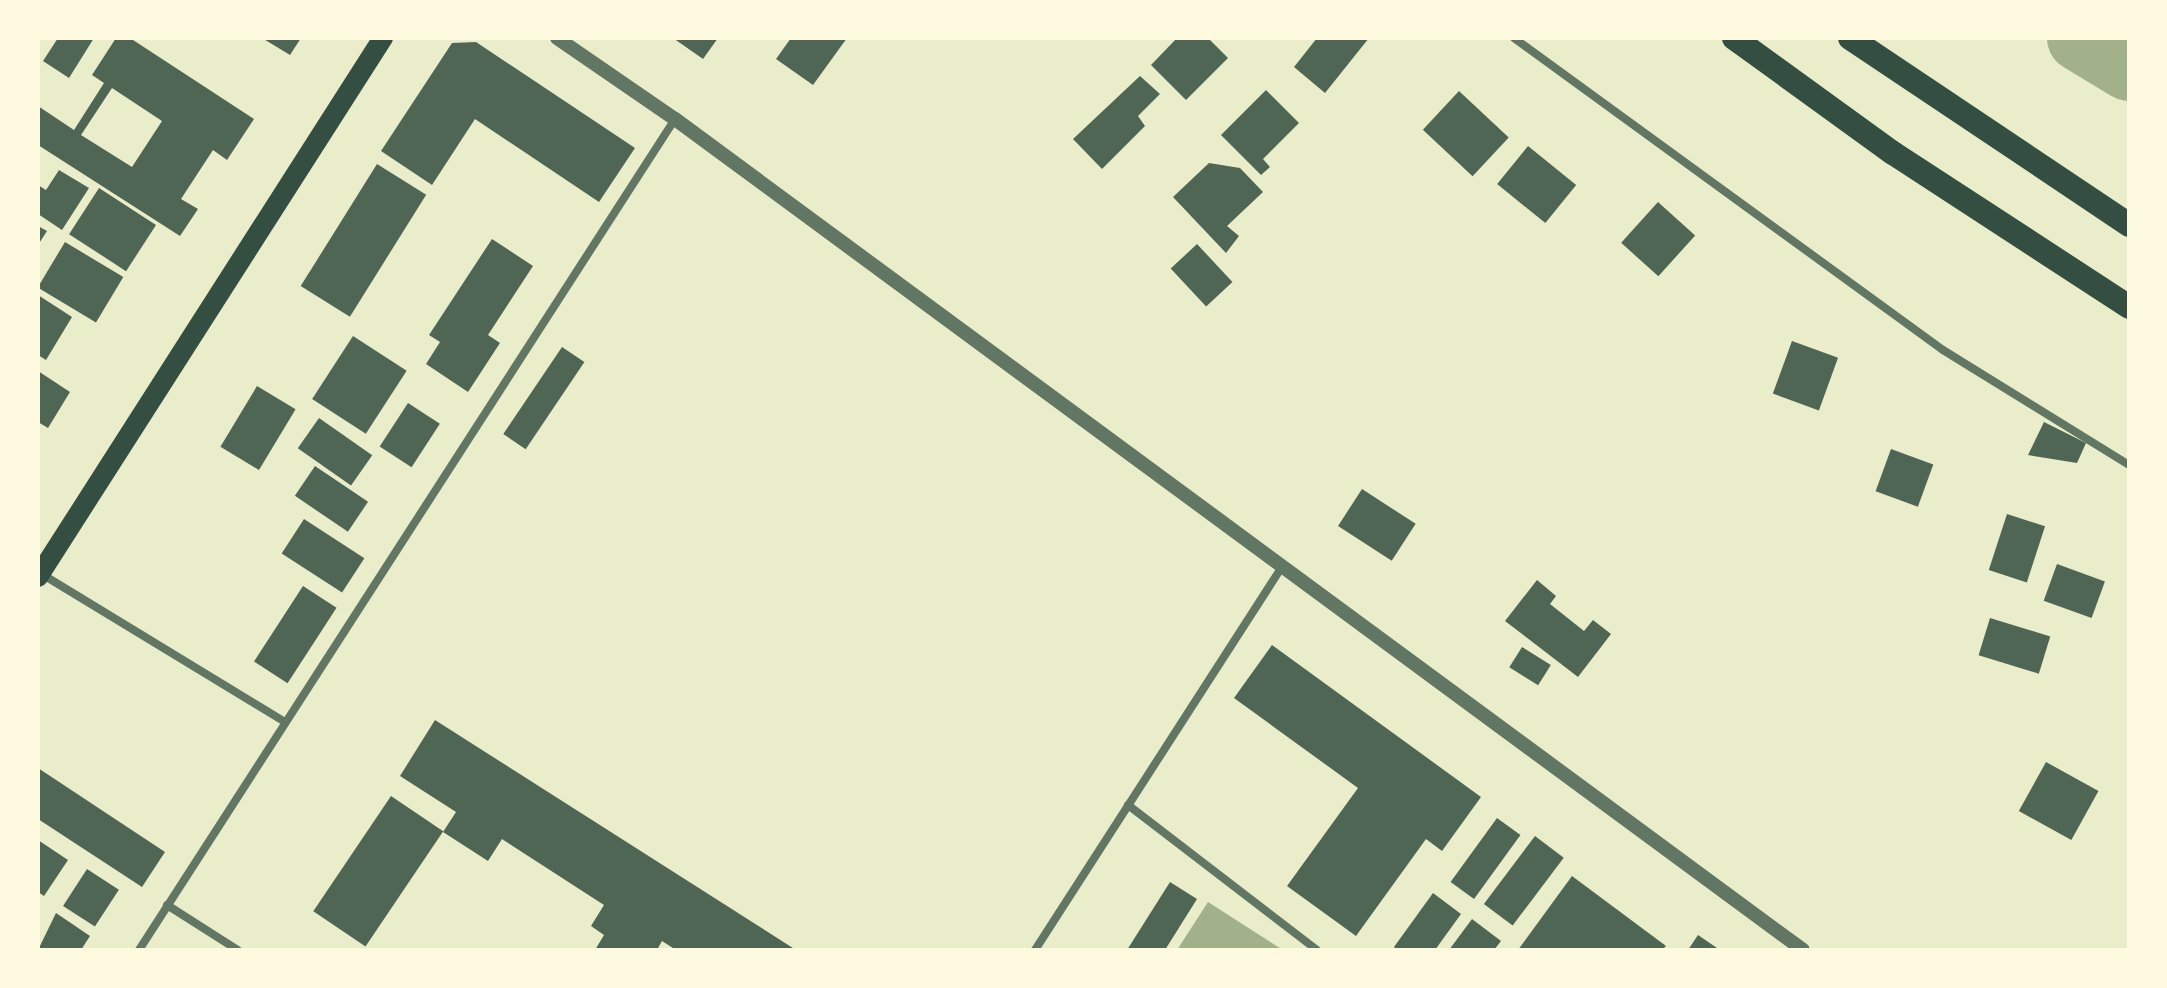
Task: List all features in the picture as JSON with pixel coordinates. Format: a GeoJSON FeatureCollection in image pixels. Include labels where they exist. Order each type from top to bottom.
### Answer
{"type":"FeatureCollection","features":[{"type":"Feature","properties":{"kind":"highway"},"geometry":{"type":"LineString","coordinates":[[1734,38],[1893,153],[2129,307]]}},
{"type":"Feature","properties":{"kind":"highway"},"geometry":{"type":"LineString","coordinates":[[1850,38],[2129,225]]}},
{"type":"Feature","properties":{"kind":"main road"},"geometry":{"type":"LineString","coordinates":[[39,574],[383,38]]}},
{"type":"Feature","properties":{"kind":"street"},"geometry":{"type":"LineString","coordinates":[[557,38],[675,119],[1803,950]]}},
{"type":"Feature","properties":{"kind":"street"},"geometry":{"type":"LineString","coordinates":[[1514,38],[1943,350],[2129,465]]}},
{"type":"Feature","properties":{"kind":"street"},"geometry":{"type":"LineString","coordinates":[[139,950],[675,119]]}},
{"type":"Feature","properties":{"kind":"street"},"geometry":{"type":"LineString","coordinates":[[1035,950],[1282,566]]}},
{"type":"Feature","properties":{"kind":"street"},"geometry":{"type":"LineString","coordinates":[[39,574],[285,722]]}},
{"type":"Feature","properties":{"kind":"street"},"geometry":{"type":"LineString","coordinates":[[1128,805],[1317,950]]}},
{"type":"Feature","properties":{"kind":"street"},"geometry":{"type":"LineString","coordinates":[[167,905],[238,950]]}},
{"type":"Feature","properties":{"kind":"shaded area"},"geometry":{"type":"Polygon","coordinates":[[[1208,902],[1283,950],[1177,950],[1208,902]]]}},
{"type":"Feature","properties":{"kind":"building"},"geometry":{"type":"Polygon","coordinates":[[[58,38],[94,38],[69,78],[43,61],[58,38]]]}},
{"type":"Feature","properties":{"kind":"building"},"geometry":{"type":"Polygon","coordinates":[[[116,38],[130,38],[254,119],[227,160],[213,150],[181,199],[198,209],[180,236],[38,145],[38,106],[74,130],[104,83],[92,75],[116,38]],[[112,88],[81,135],[132,167],[162,121],[112,88]]]}},
{"type":"Feature","properties":{"kind":"building"},"geometry":{"type":"Polygon","coordinates":[[[262,38],[301,38],[290,55],[262,38]]]}},
{"type":"Feature","properties":{"kind":"building"},"geometry":{"type":"Polygon","coordinates":[[[673,38],[718,38],[703,59],[673,38]]]}},
{"type":"Feature","properties":{"kind":"building"},"geometry":{"type":"Polygon","coordinates":[[[791,38],[847,38],[813,85],[776,59],[791,38]]]}},
{"type":"Feature","properties":{"kind":"building"},"geometry":{"type":"Polygon","coordinates":[[[1177,38],[1208,38],[1228,58],[1186,100],[1151,65],[1177,38]]]}},
{"type":"Feature","properties":{"kind":"building"},"geometry":{"type":"Polygon","coordinates":[[[1317,38],[1369,38],[1325,93],[1294,67],[1317,38]]]}},
{"type":"Feature","properties":{"kind":"building"},"geometry":{"type":"Polygon","coordinates":[[[476,42],[635,148],[599,202],[475,119],[432,185],[381,151],[452,43],[476,42]]]}},
{"type":"Feature","properties":{"kind":"building"},"geometry":{"type":"Polygon","coordinates":[[[1140,76],[1160,94],[1138,116],[1145,126],[1102,169],[1073,139],[1140,76]]]}},
{"type":"Feature","properties":{"kind":"building"},"geometry":{"type":"Polygon","coordinates":[[[1266,90],[1299,123],[1263,159],[1270,167],[1261,175],[1221,135],[1266,90]]]}},
{"type":"Feature","properties":{"kind":"building"},"geometry":{"type":"Polygon","coordinates":[[[1459,91],[1509,137],[1473,176],[1423,130],[1459,91]]]}},
{"type":"Feature","properties":{"kind":"building"},"geometry":{"type":"Polygon","coordinates":[[[1528,146],[1576,185],[1545,223],[1497,184],[1528,146]]]}},
{"type":"Feature","properties":{"kind":"building"},"geometry":{"type":"Polygon","coordinates":[[[1209,163],[1240,168],[1263,192],[1227,226],[1239,236],[1226,253],[1173,197],[1209,163]]]}},
{"type":"Feature","properties":{"kind":"building"},"geometry":{"type":"Polygon","coordinates":[[[377,164],[426,195],[350,317],[301,286],[377,164]]]}},
{"type":"Feature","properties":{"kind":"building"},"geometry":{"type":"Polygon","coordinates":[[[59,170],[89,188],[62,230],[38,214],[38,185],[46,190],[59,170]]]}},
{"type":"Feature","properties":{"kind":"building"},"geometry":{"type":"Polygon","coordinates":[[[99,188],[156,225],[126,271],[69,234],[99,188]]]}},
{"type":"Feature","properties":{"kind":"building"},"geometry":{"type":"Polygon","coordinates":[[[1658,202],[1695,235],[1658,276],[1621,243],[1658,202]]]}},
{"type":"Feature","properties":{"kind":"building"},"geometry":{"type":"Polygon","coordinates":[[[38,226],[47,231],[38,245],[38,226]]]}},
{"type":"Feature","properties":{"kind":"building"},"geometry":{"type":"Polygon","coordinates":[[[492,239],[533,266],[488,335],[500,343],[468,392],[426,364],[440,342],[429,335],[492,239]]]}},
{"type":"Feature","properties":{"kind":"building"},"geometry":{"type":"Polygon","coordinates":[[[65,242],[123,277],[96,322],[38,288],[65,242]]]}},
{"type":"Feature","properties":{"kind":"building"},"geometry":{"type":"Polygon","coordinates":[[[1197,244],[1232,282],[1206,307],[1171,269],[1197,244]]]}},
{"type":"Feature","properties":{"kind":"building"},"geometry":{"type":"Polygon","coordinates":[[[38,295],[72,317],[46,360],[38,355],[38,295]]]}},
{"type":"Feature","properties":{"kind":"building"},"geometry":{"type":"Polygon","coordinates":[[[353,336],[407,371],[366,434],[312,399],[353,336]]]}},
{"type":"Feature","properties":{"kind":"building"},"geometry":{"type":"Polygon","coordinates":[[[1792,341],[1838,358],[1819,410],[1773,394],[1792,341]]]}},
{"type":"Feature","properties":{"kind":"building"},"geometry":{"type":"Polygon","coordinates":[[[562,347],[584,362],[526,449],[503,434],[562,347]]]}},
{"type":"Feature","properties":{"kind":"building"},"geometry":{"type":"Polygon","coordinates":[[[38,371],[70,392],[48,428],[38,422],[38,371]]]}},
{"type":"Feature","properties":{"kind":"building"},"geometry":{"type":"Polygon","coordinates":[[[257,386],[296,409],[259,470],[220,447],[257,386]]]}},
{"type":"Feature","properties":{"kind":"building"},"geometry":{"type":"Polygon","coordinates":[[[408,403],[440,424],[412,467],[380,447],[408,403]]]}},
{"type":"Feature","properties":{"kind":"building"},"geometry":{"type":"Polygon","coordinates":[[[319,418],[372,455],[351,486],[298,448],[319,418]]]}},
{"type":"Feature","properties":{"kind":"building"},"geometry":{"type":"Polygon","coordinates":[[[2044,422],[2086,443],[2077,463],[2028,455],[2044,422]]]}},
{"type":"Feature","properties":{"kind":"building"},"geometry":{"type":"Polygon","coordinates":[[[1891,449],[1933,464],[1918,507],[1876,491],[1891,449]]]}},
{"type":"Feature","properties":{"kind":"building"},"geometry":{"type":"Polygon","coordinates":[[[315,466],[368,502],[348,532],[295,496],[315,466]]]}},
{"type":"Feature","properties":{"kind":"building"},"geometry":{"type":"Polygon","coordinates":[[[1362,489],[1416,524],[1392,561],[1338,526],[1362,489]]]}},
{"type":"Feature","properties":{"kind":"building"},"geometry":{"type":"Polygon","coordinates":[[[2007,514],[2045,526],[2027,582],[1989,570],[2007,514]]]}},
{"type":"Feature","properties":{"kind":"building"},"geometry":{"type":"Polygon","coordinates":[[[304,519],[364,558],[342,593],[282,553],[304,519]]]}},
{"type":"Feature","properties":{"kind":"building"},"geometry":{"type":"Polygon","coordinates":[[[2057,564],[2105,581],[2092,618],[2044,601],[2057,564]]]}},
{"type":"Feature","properties":{"kind":"building"},"geometry":{"type":"Polygon","coordinates":[[[1537,580],[1556,596],[1550,604],[1584,631],[1593,620],[1611,634],[1578,677],[1505,621],[1537,580]]]}},
{"type":"Feature","properties":{"kind":"building"},"geometry":{"type":"Polygon","coordinates":[[[303,586],[337,608],[288,683],[254,661],[303,586]]]}},
{"type":"Feature","properties":{"kind":"building"},"geometry":{"type":"Polygon","coordinates":[[[1990,618],[2050,636],[2039,674],[1979,655],[1990,618]]]}},
{"type":"Feature","properties":{"kind":"building"},"geometry":{"type":"Polygon","coordinates":[[[1272,645],[1481,797],[1442,851],[1426,839],[1356,936],[1287,886],[1358,788],[1234,698],[1272,645]]]}},
{"type":"Feature","properties":{"kind":"building"},"geometry":{"type":"Polygon","coordinates":[[[1522,647],[1551,665],[1538,685],[1509,667],[1522,647]]]}},
{"type":"Feature","properties":{"kind":"building"},"geometry":{"type":"Polygon","coordinates":[[[435,720],[796,950],[676,950],[662,941],[657,950],[595,950],[604,935],[591,926],[604,905],[502,839],[488,861],[443,832],[456,812],[400,776],[435,720]]]}},
{"type":"Feature","properties":{"kind":"building"},"geometry":{"type":"Polygon","coordinates":[[[2046,762],[2098,791],[2071,840],[2019,811],[2046,762]]]}},
{"type":"Feature","properties":{"kind":"building"},"geometry":{"type":"Polygon","coordinates":[[[38,768],[165,852],[142,887],[38,819],[38,768]]]}},
{"type":"Feature","properties":{"kind":"building"},"geometry":{"type":"Polygon","coordinates":[[[391,796],[443,831],[366,946],[313,911],[391,796]]]}},
{"type":"Feature","properties":{"kind":"building"},"geometry":{"type":"Polygon","coordinates":[[[1497,818],[1520,835],[1474,899],[1451,882],[1497,818]]]}},
{"type":"Feature","properties":{"kind":"building"},"geometry":{"type":"Polygon","coordinates":[[[1535,836],[1564,858],[1513,926],[1484,904],[1535,836]]]}},
{"type":"Feature","properties":{"kind":"building"},"geometry":{"type":"Polygon","coordinates":[[[38,840],[68,860],[44,896],[38,892],[38,840]]]}},
{"type":"Feature","properties":{"kind":"building"},"geometry":{"type":"Polygon","coordinates":[[[87,869],[119,890],[95,927],[63,906],[87,869]]]}},
{"type":"Feature","properties":{"kind":"building"},"geometry":{"type":"Polygon","coordinates":[[[1572,876],[1666,946],[1662,950],[1518,950],[1572,876]]]}},
{"type":"Feature","properties":{"kind":"building"},"geometry":{"type":"Polygon","coordinates":[[[1170,882],[1197,899],[1165,950],[1127,950],[1170,882]]]}},
{"type":"Feature","properties":{"kind":"building"},"geometry":{"type":"Polygon","coordinates":[[[1433,893],[1461,914],[1435,950],[1397,950],[1394,947],[1433,893]]]}},
{"type":"Feature","properties":{"kind":"building"},"geometry":{"type":"Polygon","coordinates":[[[56,913],[90,936],[81,950],[38,950],[56,913]]]}},
{"type":"Feature","properties":{"kind":"building"},"geometry":{"type":"Polygon","coordinates":[[[1472,919],[1501,941],[1494,950],[1449,950],[1472,919]]]}},
{"type":"Feature","properties":{"kind":"building"},"geometry":{"type":"Polygon","coordinates":[[[1698,935],[1720,950],[1688,950],[1698,935]]]}},
{"type":"Feature","properties":{"kind":"waterway"},"geometry":{"type":"LineString","coordinates":[[2081,38],[2129,67]]}}]}
